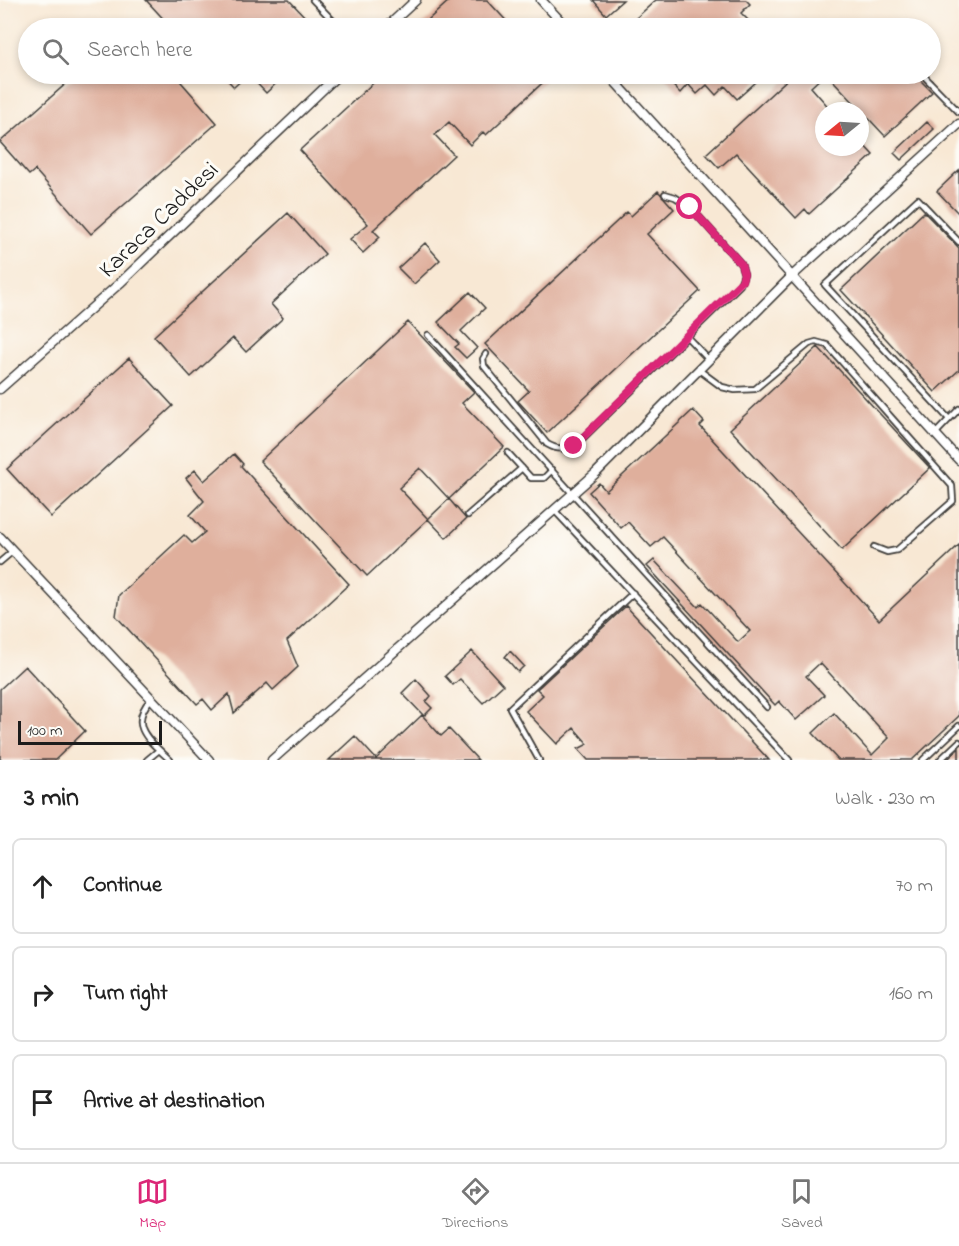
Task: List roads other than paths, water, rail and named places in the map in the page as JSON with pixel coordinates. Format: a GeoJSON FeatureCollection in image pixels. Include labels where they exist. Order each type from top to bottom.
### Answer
{"type":"FeatureCollection","features":[{"type":"Feature","properties":{"kind":"street"},"geometry":{"type":"LineString","coordinates":[[397,18],[416,0]]}},
{"type":"Feature","properties":{"kind":"street"},"geometry":{"type":"LineString","coordinates":[[541,0],[558,18]]}},
{"type":"Feature","properties":{"kind":"street","name":"Karaca Caddesi"},"geometry":{"type":"LineString","coordinates":[[0,388],[120,283],[329,84]]}},
{"type":"Feature","properties":{"kind":"street"},"geometry":{"type":"LineString","coordinates":[[617,84],[959,460]]}},
{"type":"Feature","properties":{"kind":"street"},"geometry":{"type":"LineString","coordinates":[[272,760],[555,511],[791,277],[959,124]]}},
{"type":"Feature","properties":{"kind":"street"},"geometry":{"type":"LineString","coordinates":[[0,537],[208,760]]}},
{"type":"Feature","properties":{"kind":"lane"},"geometry":{"type":"LineString","coordinates":[[314,0],[330,18]]}},
{"type":"Feature","properties":{"kind":"lane"},"geometry":{"type":"LineString","coordinates":[[932,84],[959,112]]}},
{"type":"Feature","properties":{"kind":"lane"},"geometry":{"type":"LineString","coordinates":[[486,354],[483,359],[484,366],[546,444],[564,449],[578,443],[740,285],[743,278],[744,270],[741,264],[690,207],[675,197],[664,194]]}},
{"type":"Feature","properties":{"kind":"lane"},"geometry":{"type":"LineString","coordinates":[[950,419],[825,285],[918,199],[959,242]]}},
{"type":"Feature","properties":{"kind":"lane"},"geometry":{"type":"LineString","coordinates":[[428,335],[768,707]]}},
{"type":"Feature","properties":{"kind":"lane"},"geometry":{"type":"LineString","coordinates":[[687,337],[709,360]]}},
{"type":"Feature","properties":{"kind":"lane"},"geometry":{"type":"LineString","coordinates":[[699,370],[722,387],[742,391],[755,389],[809,344],[824,343],[957,494],[953,501],[902,547],[887,552],[874,547]]}},
{"type":"Feature","properties":{"kind":"lane"},"geometry":{"type":"LineString","coordinates":[[935,434],[959,409]]}},
{"type":"Feature","properties":{"kind":"lane"},"geometry":{"type":"LineString","coordinates":[[508,453],[531,478],[538,480],[544,478],[552,470]]}},
{"type":"Feature","properties":{"kind":"lane"},"geometry":{"type":"LineString","coordinates":[[468,515],[522,468]]}},
{"type":"Feature","properties":{"kind":"lane"},"geometry":{"type":"LineString","coordinates":[[555,511],[789,760]]}},
{"type":"Feature","properties":{"kind":"lane"},"geometry":{"type":"LineString","coordinates":[[0,562],[13,551]]}},
{"type":"Feature","properties":{"kind":"lane"},"geometry":{"type":"LineString","coordinates":[[539,760],[510,708],[633,593]]}},
{"type":"Feature","properties":{"kind":"lane"},"geometry":{"type":"LineString","coordinates":[[152,699],[142,709],[140,722],[144,733],[170,760]]}},
{"type":"Feature","properties":{"kind":"lane"},"geometry":{"type":"LineString","coordinates":[[923,760],[959,726]]}},
{"type":"Feature","properties":{"kind":"lane"},"geometry":{"type":"LineString","coordinates":[[940,760],[959,742]]}},
{"type":"Feature","properties":{"kind":"lane"},"geometry":{"type":"LineString","coordinates":[[147,760],[159,750]]}}]}
